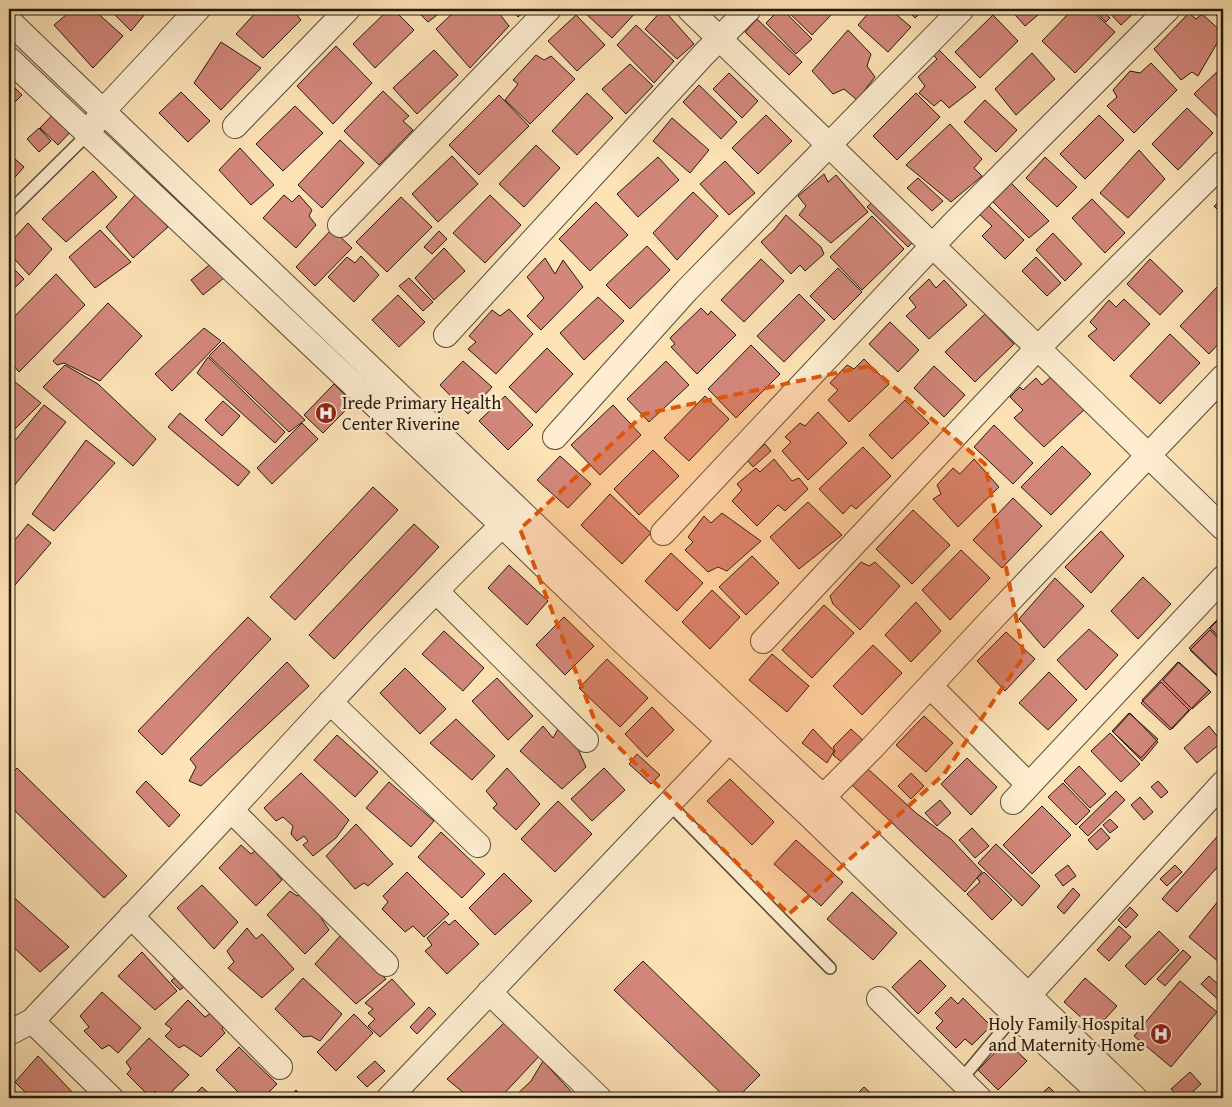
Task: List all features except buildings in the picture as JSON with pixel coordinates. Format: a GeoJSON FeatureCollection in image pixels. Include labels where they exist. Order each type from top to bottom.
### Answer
{"type":"FeatureCollection","features":[{"type":"Feature","properties":{"kind":"street"},"geometry":{"type":"LineString","coordinates":[[87,135],[103,111],[198,9]]}},
{"type":"Feature","properties":{"kind":"street"},"geometry":{"type":"LineString","coordinates":[[235,126],[348,9]]}},
{"type":"Feature","properties":{"kind":"street"},"geometry":{"type":"LineString","coordinates":[[340,225],[549,9]]}},
{"type":"Feature","properties":{"kind":"street"},"geometry":{"type":"LineString","coordinates":[[689,9],[1223,528]]}},
{"type":"Feature","properties":{"kind":"street"},"geometry":{"type":"LineString","coordinates":[[446,335],[719,38],[749,9]]}},
{"type":"Feature","properties":{"kind":"street"},"geometry":{"type":"LineString","coordinates":[[555,437],[687,290],[962,9]]}},
{"type":"Feature","properties":{"kind":"street"},"geometry":{"type":"LineString","coordinates":[[663,533],[933,246],[1168,9]]}},
{"type":"Feature","properties":{"kind":"street"},"geometry":{"type":"LineString","coordinates":[[9,21],[103,111],[511,517],[621,640],[728,742],[1052,1034],[1136,1098]]}},
{"type":"Feature","properties":{"kind":"street"},"geometry":{"type":"LineString","coordinates":[[9,59],[87,135],[511,517],[637,623],[823,798],[1021,1005]]}},
{"type":"Feature","properties":{"kind":"street"},"geometry":{"type":"LineString","coordinates":[[764,641],[1038,348],[1223,163]]}},
{"type":"Feature","properties":{"kind":"street"},"geometry":{"type":"LineString","coordinates":[[823,798],[1223,377]]}},
{"type":"Feature","properties":{"kind":"street"},"geometry":{"type":"LineString","coordinates":[[9,1033],[32,1021],[330,702],[436,591],[511,517]]}},
{"type":"Feature","properties":{"kind":"street"},"geometry":{"type":"LineString","coordinates":[[930,686],[1021,794],[1223,578]]}},
{"type":"Feature","properties":{"kind":"street"},"geometry":{"type":"LineString","coordinates":[[436,591],[586,740]]}},
{"type":"Feature","properties":{"kind":"street"},"geometry":{"type":"LineString","coordinates":[[621,640],[637,623]]}},
{"type":"Feature","properties":{"kind":"street"},"geometry":{"type":"LineString","coordinates":[[330,702],[478,845]]}},
{"type":"Feature","properties":{"kind":"street"},"geometry":{"type":"LineString","coordinates":[[389,1098],[744,724]]}},
{"type":"Feature","properties":{"kind":"street"},"geometry":{"type":"LineString","coordinates":[[1021,1005],[1223,783]]}},
{"type":"Feature","properties":{"kind":"street"},"geometry":{"type":"LineString","coordinates":[[231,810],[386,964]]}},
{"type":"Feature","properties":{"kind":"street"},"geometry":{"type":"LineString","coordinates":[[130,916],[280,1066]]}},
{"type":"Feature","properties":{"kind":"street"},"geometry":{"type":"LineString","coordinates":[[489,992],[599,1098]]}},
{"type":"Feature","properties":{"kind":"street"},"geometry":{"type":"LineString","coordinates":[[879,998],[979,1098]]}},
{"type":"Feature","properties":{"kind":"street"},"geometry":{"type":"LineString","coordinates":[[32,1021],[111,1098]]}},
{"type":"Feature","properties":{"kind":"street"},"geometry":{"type":"LineString","coordinates":[[1052,1034],[1105,1098]]}},
{"type":"Feature","properties":{"kind":"lane"},"geometry":{"type":"LineString","coordinates":[[9,212],[87,135]]}},
{"type":"Feature","properties":{"kind":"lane"},"geometry":{"type":"LineString","coordinates":[[669,804],[830,968]]}},
{"type":"Feature","properties":{"kind":"lane"},"geometry":{"type":"LineString","coordinates":[[960,1081],[1021,1005]]}},
{"type":"Feature","properties":{"kind":"highlighted area"},"geometry":{"type":"Polygon","coordinates":[[[869,366],[985,464],[1024,656],[944,774],[789,914],[597,726],[520,529],[644,414],[869,366]]]}},
{"type":"Feature","properties":{"kind":"place","name":"Irede Primary Health Center Riverine"},"geometry":{"type":"Point","coordinates":[326,413]}},
{"type":"Feature","properties":{"kind":"place","name":"Holy Family Hospital and Maternity Home"},"geometry":{"type":"Point","coordinates":[1161,1034]}}]}
